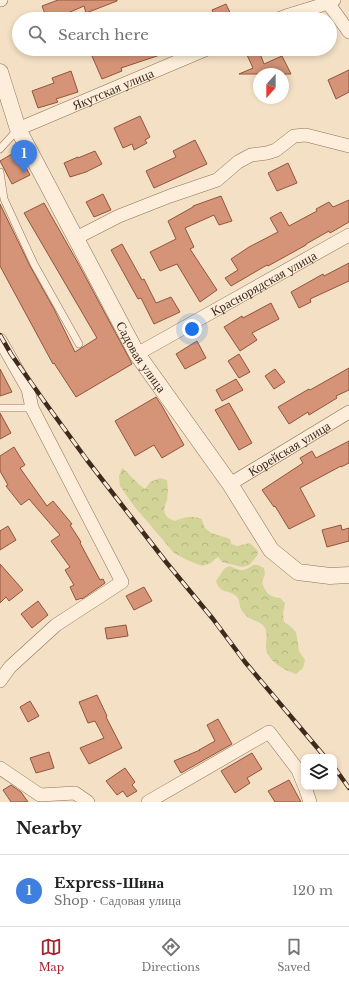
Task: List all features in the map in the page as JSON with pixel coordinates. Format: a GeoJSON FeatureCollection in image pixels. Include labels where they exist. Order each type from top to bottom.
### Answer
{"type":"FeatureCollection","features":[{"type":"Feature","properties":{"kind":"street"},"geometry":{"type":"LineString","coordinates":[[298,12],[330,1],[337,12]]}},
{"type":"Feature","properties":{"kind":"street"},"geometry":{"type":"LineString","coordinates":[[337,12],[349,32]]}},
{"type":"Feature","properties":{"kind":"street","name":"Якутская улица"},"geometry":{"type":"LineString","coordinates":[[18,129],[190,56]]}},
{"type":"Feature","properties":{"kind":"street","name":"Садовая улица"},"geometry":{"type":"LineString","coordinates":[[0,72],[18,129],[137,354],[230,484],[271,550],[298,572],[330,576],[349,575]]}},
{"type":"Feature","properties":{"kind":"street"},"geometry":{"type":"LineString","coordinates":[[76,238],[118,216],[217,180],[238,162],[251,155],[276,150],[294,136],[306,135],[349,146]]}},
{"type":"Feature","properties":{"kind":"street","name":"Краснорядская улица"},"geometry":{"type":"LineString","coordinates":[[137,354],[349,235]]}},
{"type":"Feature","properties":{"kind":"street"},"geometry":{"type":"LineString","coordinates":[[0,340],[28,389],[32,408],[122,582],[56,625],[10,667],[0,680]]}},
{"type":"Feature","properties":{"kind":"street","name":"Корейская улица"},"geometry":{"type":"LineString","coordinates":[[230,484],[349,412]]}},
{"type":"Feature","properties":{"kind":"street"},"geometry":{"type":"LineString","coordinates":[[148,802],[269,732],[298,770],[301,778]]}},
{"type":"Feature","properties":{"kind":"street"},"geometry":{"type":"LineString","coordinates":[[0,768],[40,795],[74,792],[88,802]]}},
{"type":"Feature","properties":{"kind":"street"},"geometry":{"type":"LineString","coordinates":[[306,790],[310,802]]}},
{"type":"Feature","properties":{"kind":"lane"},"geometry":{"type":"LineString","coordinates":[[0,149],[18,129]]}},
{"type":"Feature","properties":{"kind":"lane"},"geometry":{"type":"LineString","coordinates":[[0,172],[4,199],[34,264],[80,344]]}},
{"type":"Feature","properties":{"kind":"lane"},"geometry":{"type":"LineString","coordinates":[[0,408],[32,408]]}},
{"type":"Feature","properties":{"kind":"green space"},"geometry":{"type":"Polygon","coordinates":[[[122,468],[145,489],[150,482],[160,478],[167,480],[168,495],[164,511],[166,516],[170,519],[175,521],[191,517],[202,519],[203,524],[209,531],[216,535],[230,539],[231,544],[237,546],[250,543],[258,551],[257,556],[249,565],[242,567],[222,562],[218,557],[211,563],[202,566],[174,553],[134,506],[120,486],[119,476],[122,468]]]}},
{"type":"Feature","properties":{"kind":"green space"},"geometry":{"type":"Polygon","coordinates":[[[253,565],[258,565],[264,568],[265,574],[262,582],[266,591],[270,595],[280,598],[285,603],[283,614],[284,622],[296,632],[299,651],[305,660],[303,668],[296,674],[286,670],[272,660],[267,651],[267,637],[264,626],[249,618],[240,607],[237,597],[234,594],[220,589],[216,581],[225,568],[230,566],[242,570],[253,565]]]}},
{"type":"Feature","properties":{"kind":"building"},"geometry":{"type":"Polygon","coordinates":[[[58,0],[117,0],[89,12],[86,12],[84,6],[70,12],[44,12],[42,6],[58,0]]]}},
{"type":"Feature","properties":{"kind":"building"},"geometry":{"type":"Polygon","coordinates":[[[226,4],[230,12],[213,12],[212,10],[226,4]]]}},
{"type":"Feature","properties":{"kind":"building"},"geometry":{"type":"Polygon","coordinates":[[[92,56],[157,56],[121,68],[122,71],[102,79],[92,56]]]}},
{"type":"Feature","properties":{"kind":"building"},"geometry":{"type":"Polygon","coordinates":[[[247,56],[261,56],[264,64],[282,56],[288,68],[253,68],[247,56]]]}},
{"type":"Feature","properties":{"kind":"building"},"geometry":{"type":"Polygon","coordinates":[[[253,68],[253,74],[239,74],[253,68]]]}},
{"type":"Feature","properties":{"kind":"building"},"geometry":{"type":"Polygon","coordinates":[[[349,70],[349,92],[336,99],[328,80],[349,70]]]}},
{"type":"Feature","properties":{"kind":"building"},"geometry":{"type":"Polygon","coordinates":[[[71,71],[78,92],[56,99],[58,102],[38,108],[32,91],[54,83],[52,78],[71,71]]]}},
{"type":"Feature","properties":{"kind":"building"},"geometry":{"type":"Polygon","coordinates":[[[140,116],[150,137],[145,140],[147,143],[134,150],[132,144],[123,148],[114,128],[140,116]]]}},
{"type":"Feature","properties":{"kind":"building"},"geometry":{"type":"Polygon","coordinates":[[[195,140],[207,164],[154,188],[146,171],[176,157],[173,151],[195,140]]]}},
{"type":"Feature","properties":{"kind":"building"},"geometry":{"type":"Polygon","coordinates":[[[17,151],[30,175],[12,184],[0,161],[17,151]]]}},
{"type":"Feature","properties":{"kind":"building"},"geometry":{"type":"Polygon","coordinates":[[[95,151],[102,164],[86,172],[70,177],[64,163],[95,151]]]}},
{"type":"Feature","properties":{"kind":"building"},"geometry":{"type":"Polygon","coordinates":[[[288,163],[297,183],[277,191],[268,173],[288,163]]]}},
{"type":"Feature","properties":{"kind":"building"},"geometry":{"type":"Polygon","coordinates":[[[103,194],[111,210],[94,217],[86,202],[103,194]]]}},
{"type":"Feature","properties":{"kind":"building"},"geometry":{"type":"Polygon","coordinates":[[[221,196],[232,221],[219,225],[214,215],[185,228],[194,247],[190,249],[217,290],[200,302],[177,264],[160,271],[150,252],[176,239],[168,221],[193,206],[221,196]]]}},
{"type":"Feature","properties":{"kind":"building"},"geometry":{"type":"Polygon","coordinates":[[[349,200],[349,222],[330,233],[329,231],[231,286],[225,278],[238,270],[231,259],[249,247],[278,232],[270,218],[281,212],[289,226],[317,211],[316,209],[329,202],[333,207],[349,200]]]}},
{"type":"Feature","properties":{"kind":"building"},"geometry":{"type":"Polygon","coordinates":[[[44,203],[132,364],[76,397],[54,363],[53,364],[0,266],[0,204],[30,266],[54,309],[75,352],[97,338],[24,213],[44,203]]]}},
{"type":"Feature","properties":{"kind":"building"},"geometry":{"type":"Polygon","coordinates":[[[122,244],[142,280],[144,279],[156,303],[171,297],[180,312],[154,324],[141,298],[138,299],[111,250],[122,244]]]}},
{"type":"Feature","properties":{"kind":"building"},"geometry":{"type":"Polygon","coordinates":[[[349,263],[349,281],[310,299],[311,302],[299,308],[291,292],[323,274],[324,276],[349,263]]]}},
{"type":"Feature","properties":{"kind":"building"},"geometry":{"type":"Polygon","coordinates":[[[271,303],[279,319],[252,333],[257,340],[240,351],[224,327],[242,316],[243,318],[271,303]]]}},
{"type":"Feature","properties":{"kind":"building"},"geometry":{"type":"Polygon","coordinates":[[[197,341],[206,358],[185,369],[176,354],[197,341]]]}},
{"type":"Feature","properties":{"kind":"building"},"geometry":{"type":"Polygon","coordinates":[[[239,354],[250,372],[239,378],[228,361],[239,354]]]}},
{"type":"Feature","properties":{"kind":"building"},"geometry":{"type":"Polygon","coordinates":[[[349,368],[349,390],[336,396],[337,398],[309,415],[308,412],[289,424],[278,407],[349,368]]]}},
{"type":"Feature","properties":{"kind":"building"},"geometry":{"type":"Polygon","coordinates":[[[0,369],[12,392],[0,396],[0,369]]]}},
{"type":"Feature","properties":{"kind":"building"},"geometry":{"type":"Polygon","coordinates":[[[275,369],[285,382],[274,389],[265,376],[275,369]]]}},
{"type":"Feature","properties":{"kind":"building"},"geometry":{"type":"Polygon","coordinates":[[[236,379],[243,390],[222,401],[216,390],[236,379]]]}},
{"type":"Feature","properties":{"kind":"building"},"geometry":{"type":"Polygon","coordinates":[[[156,397],[184,445],[162,458],[154,445],[135,456],[115,421],[156,397]]]}},
{"type":"Feature","properties":{"kind":"building"},"geometry":{"type":"Polygon","coordinates":[[[229,403],[252,443],[239,450],[215,410],[229,403]]]}},
{"type":"Feature","properties":{"kind":"building"},"geometry":{"type":"Polygon","coordinates":[[[0,413],[11,433],[0,439],[0,413]]]}},
{"type":"Feature","properties":{"kind":"building"},"geometry":{"type":"Polygon","coordinates":[[[349,441],[349,463],[300,488],[315,516],[289,529],[275,506],[274,507],[262,490],[303,463],[300,458],[312,451],[316,458],[349,441]]]}},
{"type":"Feature","properties":{"kind":"building"},"geometry":{"type":"Polygon","coordinates":[[[14,447],[25,465],[20,468],[47,506],[53,501],[72,524],[70,525],[81,542],[80,543],[100,580],[103,579],[105,583],[82,599],[76,600],[70,587],[74,585],[65,570],[70,567],[51,541],[60,535],[29,499],[21,505],[6,486],[8,485],[0,471],[0,456],[14,447]]]}},
{"type":"Feature","properties":{"kind":"building"},"geometry":{"type":"Polygon","coordinates":[[[341,525],[342,530],[349,528],[349,541],[327,547],[322,530],[341,525]]]}},
{"type":"Feature","properties":{"kind":"building"},"geometry":{"type":"Polygon","coordinates":[[[8,526],[16,540],[0,550],[0,531],[8,526]]]}},
{"type":"Feature","properties":{"kind":"building"},"geometry":{"type":"Polygon","coordinates":[[[0,564],[23,590],[9,601],[6,597],[0,603],[0,564]]]}},
{"type":"Feature","properties":{"kind":"building"},"geometry":{"type":"Polygon","coordinates":[[[144,587],[152,601],[134,610],[126,596],[144,587]]]}},
{"type":"Feature","properties":{"kind":"building"},"geometry":{"type":"Polygon","coordinates":[[[38,601],[48,615],[32,628],[21,614],[38,601]]]}},
{"type":"Feature","properties":{"kind":"building"},"geometry":{"type":"Polygon","coordinates":[[[126,625],[128,636],[107,639],[105,628],[126,625]]]}},
{"type":"Feature","properties":{"kind":"building"},"geometry":{"type":"Polygon","coordinates":[[[97,695],[107,716],[106,717],[122,748],[89,764],[80,748],[104,738],[95,721],[88,723],[79,702],[97,695]]]}},
{"type":"Feature","properties":{"kind":"building"},"geometry":{"type":"Polygon","coordinates":[[[30,701],[39,716],[28,722],[20,707],[30,701]]]}},
{"type":"Feature","properties":{"kind":"building"},"geometry":{"type":"Polygon","coordinates":[[[218,719],[232,744],[181,773],[174,761],[200,750],[215,741],[207,725],[218,719]]]}},
{"type":"Feature","properties":{"kind":"building"},"geometry":{"type":"Polygon","coordinates":[[[49,752],[54,768],[36,773],[30,758],[49,752]]]}},
{"type":"Feature","properties":{"kind":"building"},"geometry":{"type":"Polygon","coordinates":[[[252,753],[262,769],[247,778],[250,783],[235,793],[221,771],[252,753]]]}},
{"type":"Feature","properties":{"kind":"building"},"geometry":{"type":"Polygon","coordinates":[[[125,768],[135,782],[132,785],[137,791],[127,797],[123,791],[117,795],[106,781],[125,768]]]}},
{"type":"Feature","properties":{"kind":"building"},"geometry":{"type":"Polygon","coordinates":[[[289,780],[301,802],[275,802],[268,791],[289,780]]]}},
{"type":"Feature","properties":{"kind":"building"},"geometry":{"type":"Polygon","coordinates":[[[11,785],[21,792],[28,802],[11,802],[3,790],[11,785]]]}},
{"type":"Feature","properties":{"kind":"railway"},"geometry":{"type":"LineString","coordinates":[[0,335],[11,354],[87,460],[166,562],[213,619],[245,662],[322,754]]}},
{"type":"Feature","properties":{"kind":"railway"},"geometry":{"type":"LineString","coordinates":[[337,771],[349,788]]}},
{"type":"Feature","properties":{"kind":"place","name":"Express-Шина"},"geometry":{"type":"Point","coordinates":[24,173]}}]}
